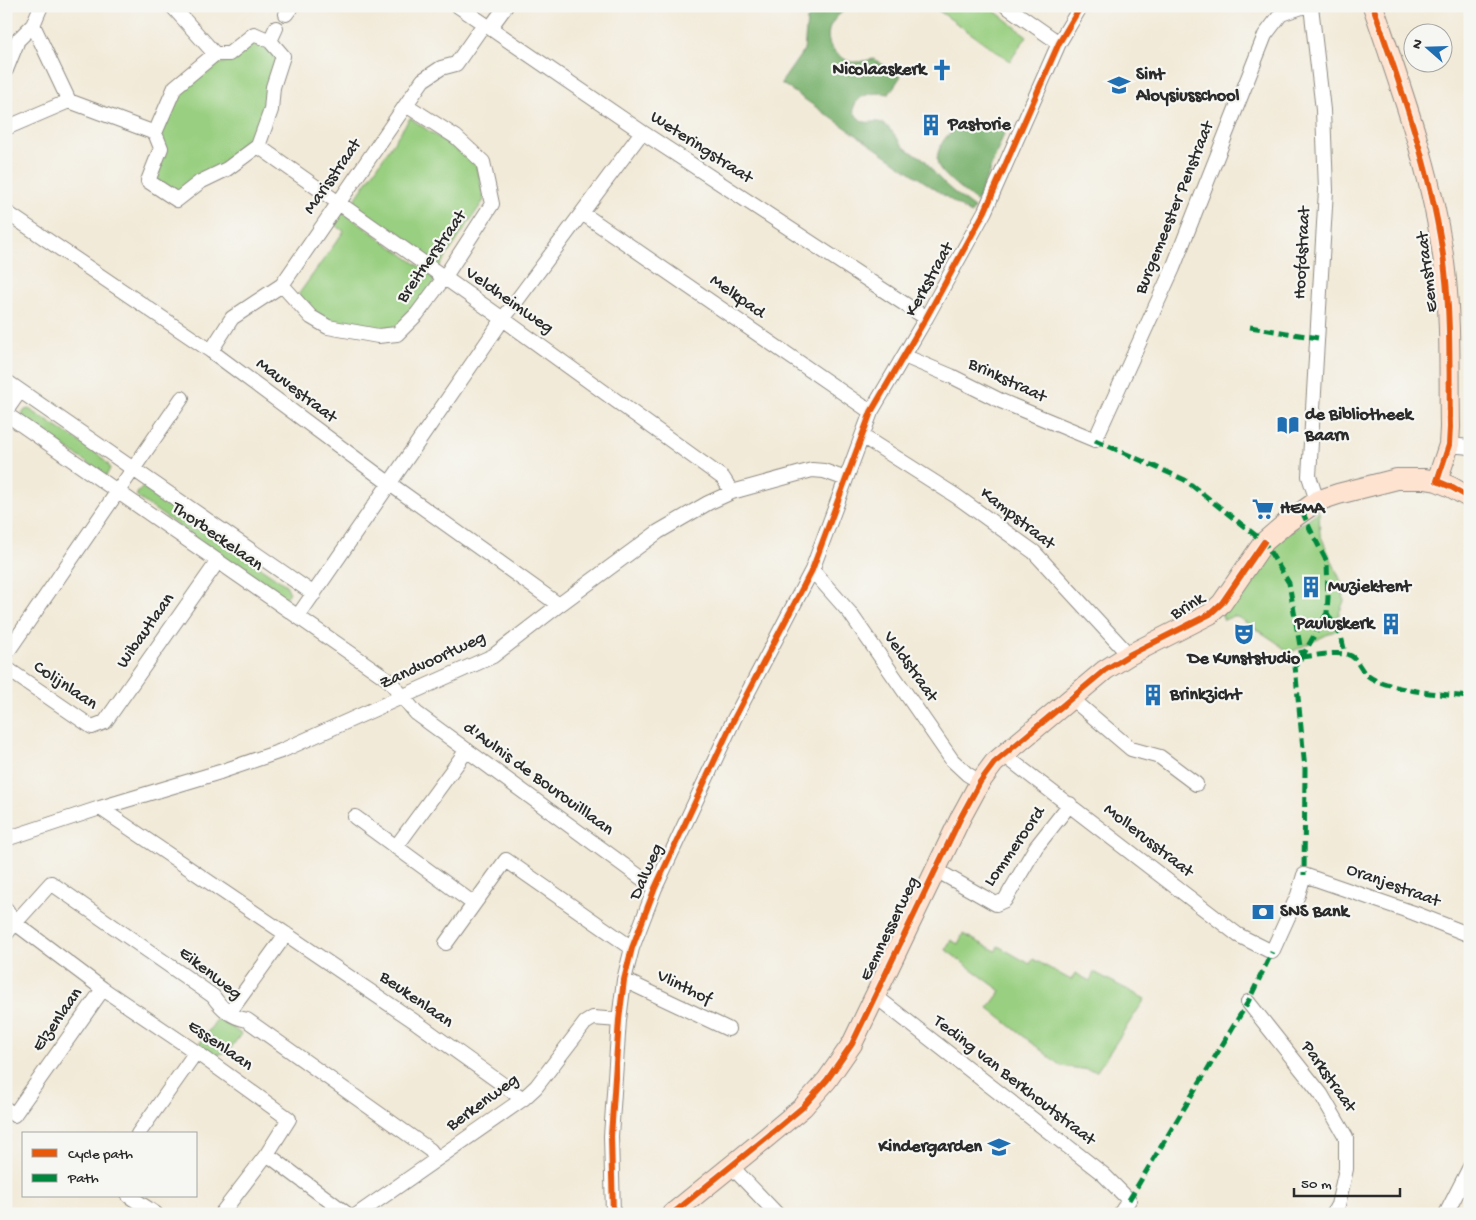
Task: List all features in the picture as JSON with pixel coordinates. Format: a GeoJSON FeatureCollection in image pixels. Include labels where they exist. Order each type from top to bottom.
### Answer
{"type":"FeatureCollection","features":[{"type":"Feature","properties":{"kind":"street"},"geometry":{"type":"LineString","coordinates":[[6,70],[18,40],[32,25],[41,6]]}},
{"type":"Feature","properties":{"kind":"street"},"geometry":{"type":"LineString","coordinates":[[172,6],[215,54]]}},
{"type":"Feature","properties":{"kind":"street","name":"Weteringstraat"},"geometry":{"type":"LineString","coordinates":[[458,6],[642,132],[926,318]]}},
{"type":"Feature","properties":{"kind":"street","name":"Marisstraat"},"geometry":{"type":"LineString","coordinates":[[211,351],[232,318],[282,285],[423,80],[440,68],[456,64],[506,6]]}},
{"type":"Feature","properties":{"kind":"street"},"geometry":{"type":"LineString","coordinates":[[1006,6],[1059,43]]}},
{"type":"Feature","properties":{"kind":"street","name":"Kerkstraat"},"geometry":{"type":"LineString","coordinates":[[812,570],[871,412],[985,211],[1059,43],[1081,6]]}},
{"type":"Feature","properties":{"kind":"street","name":"Burgemeester Penstraat"},"geometry":{"type":"LineString","coordinates":[[1095,440],[1173,268],[1265,35],[1281,14],[1305,6]]}},
{"type":"Feature","properties":{"kind":"street","name":"Hoofdstraat"},"geometry":{"type":"LineString","coordinates":[[1311,6],[1323,110],[1326,190],[1310,476],[1317,501]]}},
{"type":"Feature","properties":{"kind":"street","name":"Eemstraat"},"geometry":{"type":"LineString","coordinates":[[1373,6],[1402,93],[1433,199],[1444,260],[1448,303],[1450,427],[1449,445],[1437,481]]}},
{"type":"Feature","properties":{"kind":"street"},"geometry":{"type":"LineString","coordinates":[[32,25],[69,101]]}},
{"type":"Feature","properties":{"kind":"street"},"geometry":{"type":"LineString","coordinates":[[270,41],[276,28]]}},
{"type":"Feature","properties":{"kind":"street"},"geometry":{"type":"LineString","coordinates":[[254,34],[270,41],[283,56],[273,86],[270,110],[258,146],[227,169],[200,182],[177,200],[148,181],[161,148],[155,133],[175,87],[215,54],[230,54],[254,34]]}},
{"type":"Feature","properties":{"kind":"street"},"geometry":{"type":"LineString","coordinates":[[6,128],[69,101],[155,133]]}},
{"type":"Feature","properties":{"kind":"street","name":"Breitnerstraat"},"geometry":{"type":"LineString","coordinates":[[282,285],[311,317],[322,324],[328,327],[378,336],[397,334],[417,314],[444,278],[492,204],[483,162],[456,137],[406,105]]}},
{"type":"Feature","properties":{"kind":"street"},"geometry":{"type":"LineString","coordinates":[[298,616],[503,319],[642,132]]}},
{"type":"Feature","properties":{"kind":"street","name":"Veldheimweg"},"geometry":{"type":"LineString","coordinates":[[258,146],[503,319],[723,478],[732,492]]}},
{"type":"Feature","properties":{"kind":"street","name":"Mauvestraat"},"geometry":{"type":"LineString","coordinates":[[6,212],[211,351],[390,484],[559,605]]}},
{"type":"Feature","properties":{"kind":"street","name":"Melkpad"},"geometry":{"type":"LineString","coordinates":[[582,212],[871,412]]}},
{"type":"Feature","properties":{"kind":"street","name":"Brinkstraat"},"geometry":{"type":"LineString","coordinates":[[904,356],[951,376],[1001,401],[1095,440]]}},
{"type":"Feature","properties":{"kind":"street","name":"Thorbeckelaan"},"geometry":{"type":"LineString","coordinates":[[6,381],[314,594]]}},
{"type":"Feature","properties":{"kind":"street"},"geometry":{"type":"LineString","coordinates":[[6,413],[20,391]]}},
{"type":"Feature","properties":{"kind":"street"},"geometry":{"type":"LineString","coordinates":[[6,654],[182,398]]}},
{"type":"Feature","properties":{"kind":"street","name":"Thorbeckelaan"},"geometry":{"type":"LineString","coordinates":[[6,413],[389,680],[402,697]]}},
{"type":"Feature","properties":{"kind":"street","name":"Kampstraat"},"geometry":{"type":"LineString","coordinates":[[862,436],[956,496],[1034,552],[1129,655]]}},
{"type":"Feature","properties":{"kind":"street"},"geometry":{"type":"LineString","coordinates":[[1449,445],[1470,447]]}},
{"type":"Feature","properties":{"kind":"street","name":"Zandvoortweg"},"geometry":{"type":"LineString","coordinates":[[6,839],[281,751],[493,656],[658,532],[732,492],[812,470],[824,471],[846,479]]}},
{"type":"Feature","properties":{"kind":"street","name":"Brink"},"geometry":{"type":"LineString","coordinates":[[1129,655],[1210,614],[1222,603],[1264,542],[1290,519],[1317,501],[1397,479],[1437,481]]}},
{"type":"Feature","properties":{"kind":"street"},"geometry":{"type":"LineString","coordinates":[[1437,481],[1470,498]]}},
{"type":"Feature","properties":{"kind":"street","name":"Wibautlaan"},"geometry":{"type":"LineString","coordinates":[[105,722],[218,561]]}},
{"type":"Feature","properties":{"kind":"street","name":"Veldstraat"},"geometry":{"type":"LineString","coordinates":[[812,570],[850,613],[952,760],[967,774],[980,782]]}},
{"type":"Feature","properties":{"kind":"street","name":"Dalweg"},"geometry":{"type":"LineString","coordinates":[[614,1214],[611,1136],[619,1020],[624,980],[632,948],[654,888],[734,719],[812,570]]}},
{"type":"Feature","properties":{"kind":"street","name":"Eemnesserweg"},"geometry":{"type":"LineString","coordinates":[[672,1214],[803,1107],[827,1080],[852,1044],[960,817],[980,782],[994,763],[1105,670],[1129,655]]}},
{"type":"Feature","properties":{"kind":"street","name":"Colijnlaan"},"geometry":{"type":"LineString","coordinates":[[6,668],[92,727],[105,722]]}},
{"type":"Feature","properties":{"kind":"street","name":"d'Aulnis de Bourouilllaan"},"geometry":{"type":"LineString","coordinates":[[402,697],[416,713],[654,888]]}},
{"type":"Feature","properties":{"kind":"street"},"geometry":{"type":"LineString","coordinates":[[1071,698],[1132,749],[1160,756],[1196,784]]}},
{"type":"Feature","properties":{"kind":"street"},"geometry":{"type":"LineString","coordinates":[[396,847],[466,750]]}},
{"type":"Feature","properties":{"kind":"street","name":"Mollerusstraat"},"geometry":{"type":"LineString","coordinates":[[1004,755],[1238,935],[1272,952],[1298,895],[1304,874]]}},
{"type":"Feature","properties":{"kind":"street","name":"Lommeroord"},"geometry":{"type":"LineString","coordinates":[[936,870],[996,904],[1005,900],[1036,846],[1070,804]]}},
{"type":"Feature","properties":{"kind":"street","name":"Beukenlaan"},"geometry":{"type":"LineString","coordinates":[[100,808],[417,1023],[523,1099]]}},
{"type":"Feature","properties":{"kind":"street"},"geometry":{"type":"LineString","coordinates":[[355,817],[474,904]]}},
{"type":"Feature","properties":{"kind":"street"},"geometry":{"type":"LineString","coordinates":[[446,943],[506,860],[632,948]]}},
{"type":"Feature","properties":{"kind":"street","name":"Oranjestraat"},"geometry":{"type":"LineString","coordinates":[[1304,874],[1470,935]]}},
{"type":"Feature","properties":{"kind":"street","name":"Eikenweg"},"geometry":{"type":"LineString","coordinates":[[10,928],[51,883],[213,996],[222,1008],[236,1018],[247,1020],[430,1150],[437,1160]]}},
{"type":"Feature","properties":{"kind":"street"},"geometry":{"type":"LineString","coordinates":[[6,908],[10,928]]}},
{"type":"Feature","properties":{"kind":"street","name":"Essenlaan"},"geometry":{"type":"LineString","coordinates":[[10,928],[196,1052],[289,1119],[267,1154]]}},
{"type":"Feature","properties":{"kind":"street"},"geometry":{"type":"LineString","coordinates":[[229,1013],[286,934]]}},
{"type":"Feature","properties":{"kind":"street","name":"Vlinthof"},"geometry":{"type":"LineString","coordinates":[[624,980],[728,1029]]}},
{"type":"Feature","properties":{"kind":"street","name":"Elzenlaan"},"geometry":{"type":"LineString","coordinates":[[6,1109],[14,1115],[103,989]]}},
{"type":"Feature","properties":{"kind":"street","name":"Teding van Berkhoutstraat"},"geometry":{"type":"LineString","coordinates":[[874,995],[1102,1174],[1129,1200],[1120,1214]]}},
{"type":"Feature","properties":{"kind":"street","name":"Parkstraat"},"geometry":{"type":"LineString","coordinates":[[1248,1002],[1321,1094],[1346,1137],[1346,1169],[1338,1205],[1334,1214]]}},
{"type":"Feature","properties":{"kind":"street","name":"Berkenweg"},"geometry":{"type":"LineString","coordinates":[[358,1214],[523,1099],[536,1087],[584,1023],[593,1018],[619,1020]]}},
{"type":"Feature","properties":{"kind":"street"},"geometry":{"type":"LineString","coordinates":[[139,1132],[196,1052]]}},
{"type":"Feature","properties":{"kind":"street"},"geometry":{"type":"LineString","coordinates":[[221,1214],[267,1154],[347,1214]]}},
{"type":"Feature","properties":{"kind":"street"},"geometry":{"type":"LineString","coordinates":[[731,1166],[777,1214]]}},
{"type":"Feature","properties":{"kind":"street"},"geometry":{"type":"LineString","coordinates":[[1446,1214],[1470,1167]]}},
{"type":"Feature","properties":{"kind":"street"},"geometry":{"type":"LineString","coordinates":[[132,1198],[156,1214]]}},
{"type":"Feature","properties":{"kind":"green space"},"geometry":{"type":"Polygon","coordinates":[[[818,6],[850,6],[837,17],[829,29],[830,44],[836,53],[851,62],[874,59],[901,76],[889,94],[872,94],[858,100],[853,110],[857,117],[865,122],[877,122],[888,127],[905,148],[925,160],[946,185],[974,208],[971,214],[781,83],[804,50],[807,20],[818,6]]]}},
{"type":"Feature","properties":{"kind":"green space"},"geometry":{"type":"Polygon","coordinates":[[[932,6],[988,6],[1027,36],[1010,61],[932,6]]]}},
{"type":"Feature","properties":{"kind":"green space"},"geometry":{"type":"Polygon","coordinates":[[[251,40],[273,50],[278,56],[255,141],[226,165],[179,194],[157,181],[154,174],[161,134],[176,95],[211,63],[224,63],[251,40]]]}},
{"type":"Feature","properties":{"kind":"green space"},"geometry":{"type":"Polygon","coordinates":[[[410,118],[477,164],[484,200],[439,267],[352,204],[410,118]]]}},
{"type":"Feature","properties":{"kind":"green space"},"geometry":{"type":"Polygon","coordinates":[[[983,126],[1006,129],[977,202],[944,174],[937,160],[941,144],[952,131],[962,127],[983,126]]]}},
{"type":"Feature","properties":{"kind":"green space"},"geometry":{"type":"Polygon","coordinates":[[[343,212],[433,276],[434,284],[406,319],[389,330],[341,326],[317,315],[298,295],[344,231],[331,223],[337,213],[343,212]]]}},
{"type":"Feature","properties":{"kind":"green space"},"geometry":{"type":"Polygon","coordinates":[[[29,409],[98,454],[108,464],[110,469],[106,476],[21,416],[25,410],[29,409]]]}},
{"type":"Feature","properties":{"kind":"green space"},"geometry":{"type":"Polygon","coordinates":[[[143,487],[286,585],[290,593],[282,599],[137,497],[137,493],[143,487]]]}},
{"type":"Feature","properties":{"kind":"green space"},"geometry":{"type":"Polygon","coordinates":[[[1319,511],[1320,534],[1343,586],[1344,601],[1338,616],[1343,627],[1289,653],[1276,642],[1239,618],[1234,616],[1224,620],[1220,611],[1268,549],[1319,511]]]}},
{"type":"Feature","properties":{"kind":"green space"},"geometry":{"type":"Polygon","coordinates":[[[963,934],[996,951],[998,946],[1030,964],[1033,959],[1071,980],[1075,973],[1090,981],[1094,972],[1145,999],[1097,1071],[1061,1066],[988,1008],[1001,991],[946,950],[951,940],[958,944],[963,934]]]}},
{"type":"Feature","properties":{"kind":"green space"},"geometry":{"type":"Polygon","coordinates":[[[218,1018],[241,1034],[228,1052],[214,1055],[199,1044],[218,1018]]]}},
{"type":"Feature","properties":{"kind":"marked path"},"geometry":{"type":"LineString","coordinates":[[1250,327],[1318,338]]}},
{"type":"Feature","properties":{"kind":"marked path"},"geometry":{"type":"LineString","coordinates":[[1095,440],[1185,480],[1264,542],[1289,583],[1302,657],[1295,666],[1305,769],[1304,875]]}},
{"type":"Feature","properties":{"kind":"marked path"},"geometry":{"type":"LineString","coordinates":[[1302,511],[1327,562],[1328,597],[1327,613],[1302,657]]}},
{"type":"Feature","properties":{"kind":"marked path"},"geometry":{"type":"LineString","coordinates":[[1327,613],[1341,636],[1345,653]]}},
{"type":"Feature","properties":{"kind":"marked path"},"geometry":{"type":"LineString","coordinates":[[1302,657],[1330,654],[1350,655],[1367,675],[1386,684],[1422,692],[1470,697]]}},
{"type":"Feature","properties":{"kind":"marked path"},"geometry":{"type":"LineString","coordinates":[[1129,1200],[1248,1002],[1272,952]]}},
{"type":"Feature","properties":{"kind":"cycle path"},"geometry":{"type":"LineString","coordinates":[[613,1214],[611,1136],[619,1020],[624,980],[632,948],[655,888],[734,719],[812,570],[871,412],[985,211],[1059,43],[1081,6]]}},
{"type":"Feature","properties":{"kind":"cycle path"},"geometry":{"type":"LineString","coordinates":[[1373,6],[1406,103],[1425,170],[1434,204],[1445,271],[1449,329],[1450,427],[1449,445],[1437,481],[1470,498]]}},
{"type":"Feature","properties":{"kind":"cycle path"},"geometry":{"type":"LineString","coordinates":[[672,1214],[803,1107],[827,1080],[852,1044],[961,817],[980,782],[994,763],[1105,670],[1129,655],[1210,614],[1222,603],[1264,542]]}},
{"type":"Feature","properties":{"kind":"place","name":"Nicolaaskerk"},"geometry":{"type":"Point","coordinates":[942,70]}},
{"type":"Feature","properties":{"kind":"place","name":"Sint Aloysiusschool"},"geometry":{"type":"Point","coordinates":[1119,85]}},
{"type":"Feature","properties":{"kind":"place","name":"Pastorie"},"geometry":{"type":"Point","coordinates":[931,125]}},
{"type":"Feature","properties":{"kind":"place","name":"de Bibliotheek Baarn"},"geometry":{"type":"Point","coordinates":[1288,425]}},
{"type":"Feature","properties":{"kind":"place","name":"HEMA"},"geometry":{"type":"Point","coordinates":[1263,509]}},
{"type":"Feature","properties":{"kind":"place","name":"Muziektent"},"geometry":{"type":"Point","coordinates":[1311,587]}},
{"type":"Feature","properties":{"kind":"place","name":"Pauluskerk"},"geometry":{"type":"Point","coordinates":[1391,624]}},
{"type":"Feature","properties":{"kind":"place","name":"De Kunststudio"},"geometry":{"type":"Point","coordinates":[1244,634]}},
{"type":"Feature","properties":{"kind":"place","name":"Brinkzicht"},"geometry":{"type":"Point","coordinates":[1153,695]}},
{"type":"Feature","properties":{"kind":"place","name":"SNS Bank"},"geometry":{"type":"Point","coordinates":[1263,912]}},
{"type":"Feature","properties":{"kind":"place","name":"Kindergarden"},"geometry":{"type":"Point","coordinates":[999,1147]}}]}
